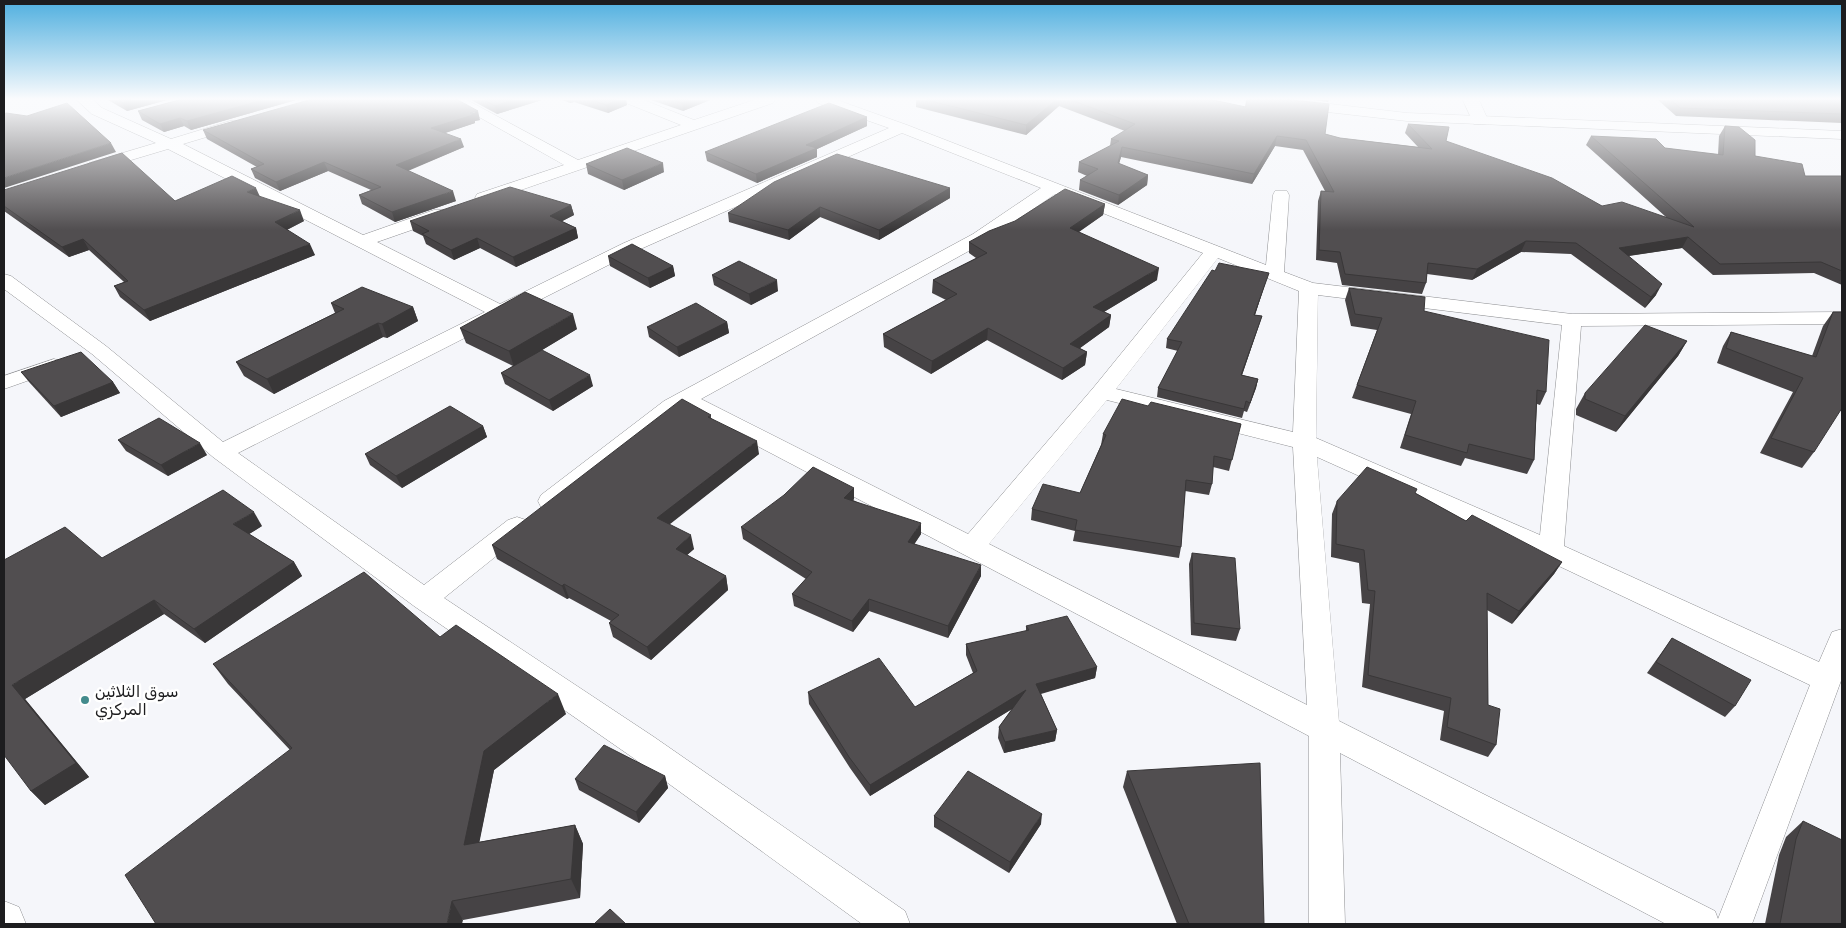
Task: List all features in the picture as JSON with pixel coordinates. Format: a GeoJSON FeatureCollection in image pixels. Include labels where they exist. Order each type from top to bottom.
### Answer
{"type":"FeatureCollection","features":[{"type":"Feature","properties":{"kind":"street"},"geometry":{"type":"LineString","coordinates":[[77,172],[167,143]]}},
{"type":"Feature","properties":{"kind":"street"},"geometry":{"type":"LineString","coordinates":[[169,143],[500,312]]}},
{"type":"Feature","properties":{"kind":"street"},"geometry":{"type":"LineString","coordinates":[[536,143],[576,165]]}},
{"type":"Feature","properties":{"kind":"street"},"geometry":{"type":"LineString","coordinates":[[361,242],[640,143]]}},
{"type":"Feature","properties":{"kind":"street"},"geometry":{"type":"LineString","coordinates":[[221,452],[630,247],[867,143]]}},
{"type":"Feature","properties":{"kind":"street"},"geometry":{"type":"LineString","coordinates":[[941,143],[1309,288],[1572,320],[1842,318]]}},
{"type":"Feature","properties":{"kind":"street"},"geometry":{"type":"LineString","coordinates":[[424,599],[672,406],[979,238],[1053,188]]}},
{"type":"Feature","properties":{"kind":"street"},"geometry":{"type":"LineString","coordinates":[[1274,274],[1281,194]]}},
{"type":"Feature","properties":{"kind":"street"},"geometry":{"type":"LineString","coordinates":[[972,548],[1102,392],[1214,250]]}},
{"type":"Feature","properties":{"kind":"street"},"geometry":{"type":"LineString","coordinates":[[4,280],[98,350],[221,452],[424,599],[644,747],[892,924]]}},
{"type":"Feature","properties":{"kind":"street"},"geometry":{"type":"LineString","coordinates":[[1309,288],[1304,442],[1324,730],[1327,924]]}},
{"type":"Feature","properties":{"kind":"street"},"geometry":{"type":"LineString","coordinates":[[1551,551],[1572,320]]}},
{"type":"Feature","properties":{"kind":"street"},"geometry":{"type":"LineString","coordinates":[[4,383],[98,350]]}},
{"type":"Feature","properties":{"kind":"street"},"geometry":{"type":"LineString","coordinates":[[1102,392],[1304,442],[1551,551],[1827,679]]}},
{"type":"Feature","properties":{"kind":"street"},"geometry":{"type":"LineString","coordinates":[[684,399],[1702,924]]}},
{"type":"Feature","properties":{"kind":"street"},"geometry":{"type":"LineString","coordinates":[[1734,924],[1842,640]]}},
{"type":"Feature","properties":{"kind":"building"},"geometry":{"type":"Polygon","coordinates":[[[4,143],[110,143],[4,178],[4,143]]]}},
{"type":"Feature","properties":{"kind":"building"},"geometry":{"type":"Polygon","coordinates":[[[227,143],[450,143],[396,165],[453,191],[392,212],[359,195],[381,187],[324,162],[276,182],[251,169],[264,164],[227,143]]]}},
{"type":"Feature","properties":{"kind":"building"},"geometry":{"type":"Polygon","coordinates":[[[727,143],[810,143],[806,145],[817,148],[756,174],[705,152],[727,143]]]}},
{"type":"Feature","properties":{"kind":"building"},"geometry":{"type":"Polygon","coordinates":[[[1115,143],[1273,143],[1254,174],[1122,147],[1118,163],[1148,175],[1119,195],[1080,180],[1098,169],[1079,162],[1115,143]]]}},
{"type":"Feature","properties":{"kind":"building"},"geometry":{"type":"Polygon","coordinates":[[[1308,143],[1384,143],[1432,149],[1427,143],[1453,143],[1552,178],[1602,206],[1622,202],[1694,227],[1599,143],[1660,143],[1665,148],[1723,155],[1724,143],[1755,143],[1755,156],[1802,164],[1805,176],[1842,176],[1842,271],[1821,262],[1720,264],[1688,237],[1619,248],[1662,284],[1651,297],[1576,243],[1526,241],[1477,269],[1428,263],[1426,283],[1345,274],[1340,252],[1319,250],[1321,191],[1334,192],[1308,143]]]}},
{"type":"Feature","properties":{"kind":"building"},"geometry":{"type":"Polygon","coordinates":[[[627,148],[663,163],[622,180],[586,164],[627,148]]]}},
{"type":"Feature","properties":{"kind":"building"},"geometry":{"type":"Polygon","coordinates":[[[122,153],[175,201],[232,176],[256,188],[247,192],[300,210],[275,222],[310,244],[144,310],[114,286],[128,281],[83,239],[62,247],[4,206],[4,190],[122,153]]]}},
{"type":"Feature","properties":{"kind":"building"},"geometry":{"type":"Polygon","coordinates":[[[837,154],[950,188],[879,230],[820,207],[788,230],[728,213],[774,182],[837,154]]]}},
{"type":"Feature","properties":{"kind":"building"},"geometry":{"type":"Polygon","coordinates":[[[510,187],[571,205],[550,216],[576,228],[513,257],[477,238],[451,250],[422,234],[429,231],[410,221],[510,187]]]}},
{"type":"Feature","properties":{"kind":"building"},"geometry":{"type":"Polygon","coordinates":[[[1065,189],[1105,204],[1070,228],[1159,268],[1093,307],[1111,315],[1070,344],[1087,352],[1063,368],[988,328],[932,361],[883,334],[957,294],[933,280],[987,253],[969,242],[989,231],[1015,221],[1065,189]]]}},
{"type":"Feature","properties":{"kind":"building"},"geometry":{"type":"Polygon","coordinates":[[[632,244],[673,266],[648,278],[608,256],[632,244]]]}},
{"type":"Feature","properties":{"kind":"building"},"geometry":{"type":"Polygon","coordinates":[[[739,261],[777,280],[749,294],[712,275],[739,261]]]}},
{"type":"Feature","properties":{"kind":"building"},"geometry":{"type":"Polygon","coordinates":[[[1219,263],[1269,273],[1254,315],[1262,316],[1241,375],[1258,379],[1250,403],[1246,401],[1244,409],[1158,388],[1182,342],[1167,339],[1212,270],[1215,271],[1219,263]]]}},
{"type":"Feature","properties":{"kind":"building"},"geometry":{"type":"Polygon","coordinates":[[[362,287],[413,307],[382,324],[378,323],[267,379],[236,362],[344,309],[331,303],[362,287]]]}},
{"type":"Feature","properties":{"kind":"building"},"geometry":{"type":"Polygon","coordinates":[[[1349,288],[1425,297],[1424,311],[1549,340],[1546,392],[1537,390],[1534,460],[1469,444],[1467,453],[1405,435],[1416,401],[1357,385],[1382,318],[1355,314],[1349,288]]]}},
{"type":"Feature","properties":{"kind":"building"},"geometry":{"type":"Polygon","coordinates":[[[525,292],[573,314],[509,351],[460,328],[525,292]]]}},
{"type":"Feature","properties":{"kind":"building"},"geometry":{"type":"Polygon","coordinates":[[[696,303],[727,322],[677,347],[647,327],[696,303]]]}},
{"type":"Feature","properties":{"kind":"building"},"geometry":{"type":"Polygon","coordinates":[[[1833,312],[1842,312],[1842,408],[1814,452],[1771,438],[1803,378],[1726,348],[1731,332],[1816,357],[1833,312]]]}},
{"type":"Feature","properties":{"kind":"building"},"geometry":{"type":"Polygon","coordinates":[[[1645,325],[1687,341],[1625,416],[1585,399],[1585,393],[1645,325]]]}},
{"type":"Feature","properties":{"kind":"building"},"geometry":{"type":"Polygon","coordinates":[[[542,350],[590,375],[549,400],[501,373],[542,350]]]}},
{"type":"Feature","properties":{"kind":"building"},"geometry":{"type":"Polygon","coordinates":[[[81,352],[113,382],[54,406],[21,372],[81,352]]]}},
{"type":"Feature","properties":{"kind":"building"},"geometry":{"type":"Polygon","coordinates":[[[682,399],[711,415],[708,417],[757,441],[657,518],[691,535],[676,549],[726,576],[647,647],[609,623],[619,615],[564,584],[562,586],[492,545],[682,399]]]}},
{"type":"Feature","properties":{"kind":"building"},"geometry":{"type":"Polygon","coordinates":[[[1122,399],[1148,406],[1151,402],[1241,424],[1232,460],[1214,456],[1212,484],[1186,480],[1181,547],[1075,530],[1077,520],[1032,509],[1043,484],[1080,493],[1106,435],[1103,434],[1122,399]]]}},
{"type":"Feature","properties":{"kind":"building"},"geometry":{"type":"Polygon","coordinates":[[[450,406],[483,426],[396,476],[365,454],[450,406]]]}},
{"type":"Feature","properties":{"kind":"building"},"geometry":{"type":"Polygon","coordinates":[[[159,418],[200,443],[161,465],[118,440],[159,418]]]}},
{"type":"Feature","properties":{"kind":"building"},"geometry":{"type":"Polygon","coordinates":[[[813,467],[854,488],[844,498],[921,523],[908,542],[981,565],[948,626],[869,599],[852,621],[792,594],[812,572],[741,527],[784,495],[813,467]]]}},
{"type":"Feature","properties":{"kind":"building"},"geometry":{"type":"Polygon","coordinates":[[[1367,467],[1417,489],[1415,493],[1466,521],[1472,515],[1562,562],[1519,611],[1487,593],[1488,705],[1500,709],[1496,745],[1447,727],[1451,698],[1368,675],[1375,591],[1368,590],[1364,550],[1336,544],[1337,501],[1367,467]]]}},
{"type":"Feature","properties":{"kind":"building"},"geometry":{"type":"Polygon","coordinates":[[[223,490],[254,512],[233,524],[294,562],[194,629],[154,600],[12,685],[76,763],[31,791],[4,755],[4,560],[65,527],[102,558],[223,490]]]}},
{"type":"Feature","properties":{"kind":"building"},"geometry":{"type":"Polygon","coordinates":[[[1192,553],[1235,558],[1240,629],[1194,623],[1192,553]]]}},
{"type":"Feature","properties":{"kind":"building"},"geometry":{"type":"Polygon","coordinates":[[[364,572],[440,637],[456,625],[558,694],[484,751],[464,845],[575,825],[571,879],[452,901],[447,924],[156,924],[125,875],[292,748],[213,664],[364,572]]]}},
{"type":"Feature","properties":{"kind":"building"},"geometry":{"type":"Polygon","coordinates":[[[1067,616],[1097,667],[1036,684],[1057,730],[1005,742],[999,727],[1026,690],[870,785],[849,757],[808,692],[879,658],[915,707],[977,671],[966,644],[1029,630],[1026,626],[1067,616]]]}},
{"type":"Feature","properties":{"kind":"building"},"geometry":{"type":"Polygon","coordinates":[[[1672,638],[1751,680],[1735,706],[1656,662],[1672,638]]]}},
{"type":"Feature","properties":{"kind":"building"},"geometry":{"type":"Polygon","coordinates":[[[604,745],[665,776],[636,812],[575,779],[604,745]]]}},
{"type":"Feature","properties":{"kind":"building"},"geometry":{"type":"Polygon","coordinates":[[[1260,763],[1264,924],[1189,924],[1127,771],[1260,763]]]}},
{"type":"Feature","properties":{"kind":"building"},"geometry":{"type":"Polygon","coordinates":[[[968,771],[1042,814],[1010,862],[934,816],[968,771]]]}},
{"type":"Feature","properties":{"kind":"building"},"geometry":{"type":"Polygon","coordinates":[[[1803,821],[1842,840],[1842,924],[1780,924],[1796,839],[1803,821]]]}},
{"type":"Feature","properties":{"kind":"building"},"geometry":{"type":"Polygon","coordinates":[[[610,909],[626,924],[594,924],[610,909]]]}},
{"type":"Feature","properties":{"kind":"place","name":"سوق الثلاثين المركزي"},"geometry":{"type":"Point","coordinates":[85,700]}}]}
